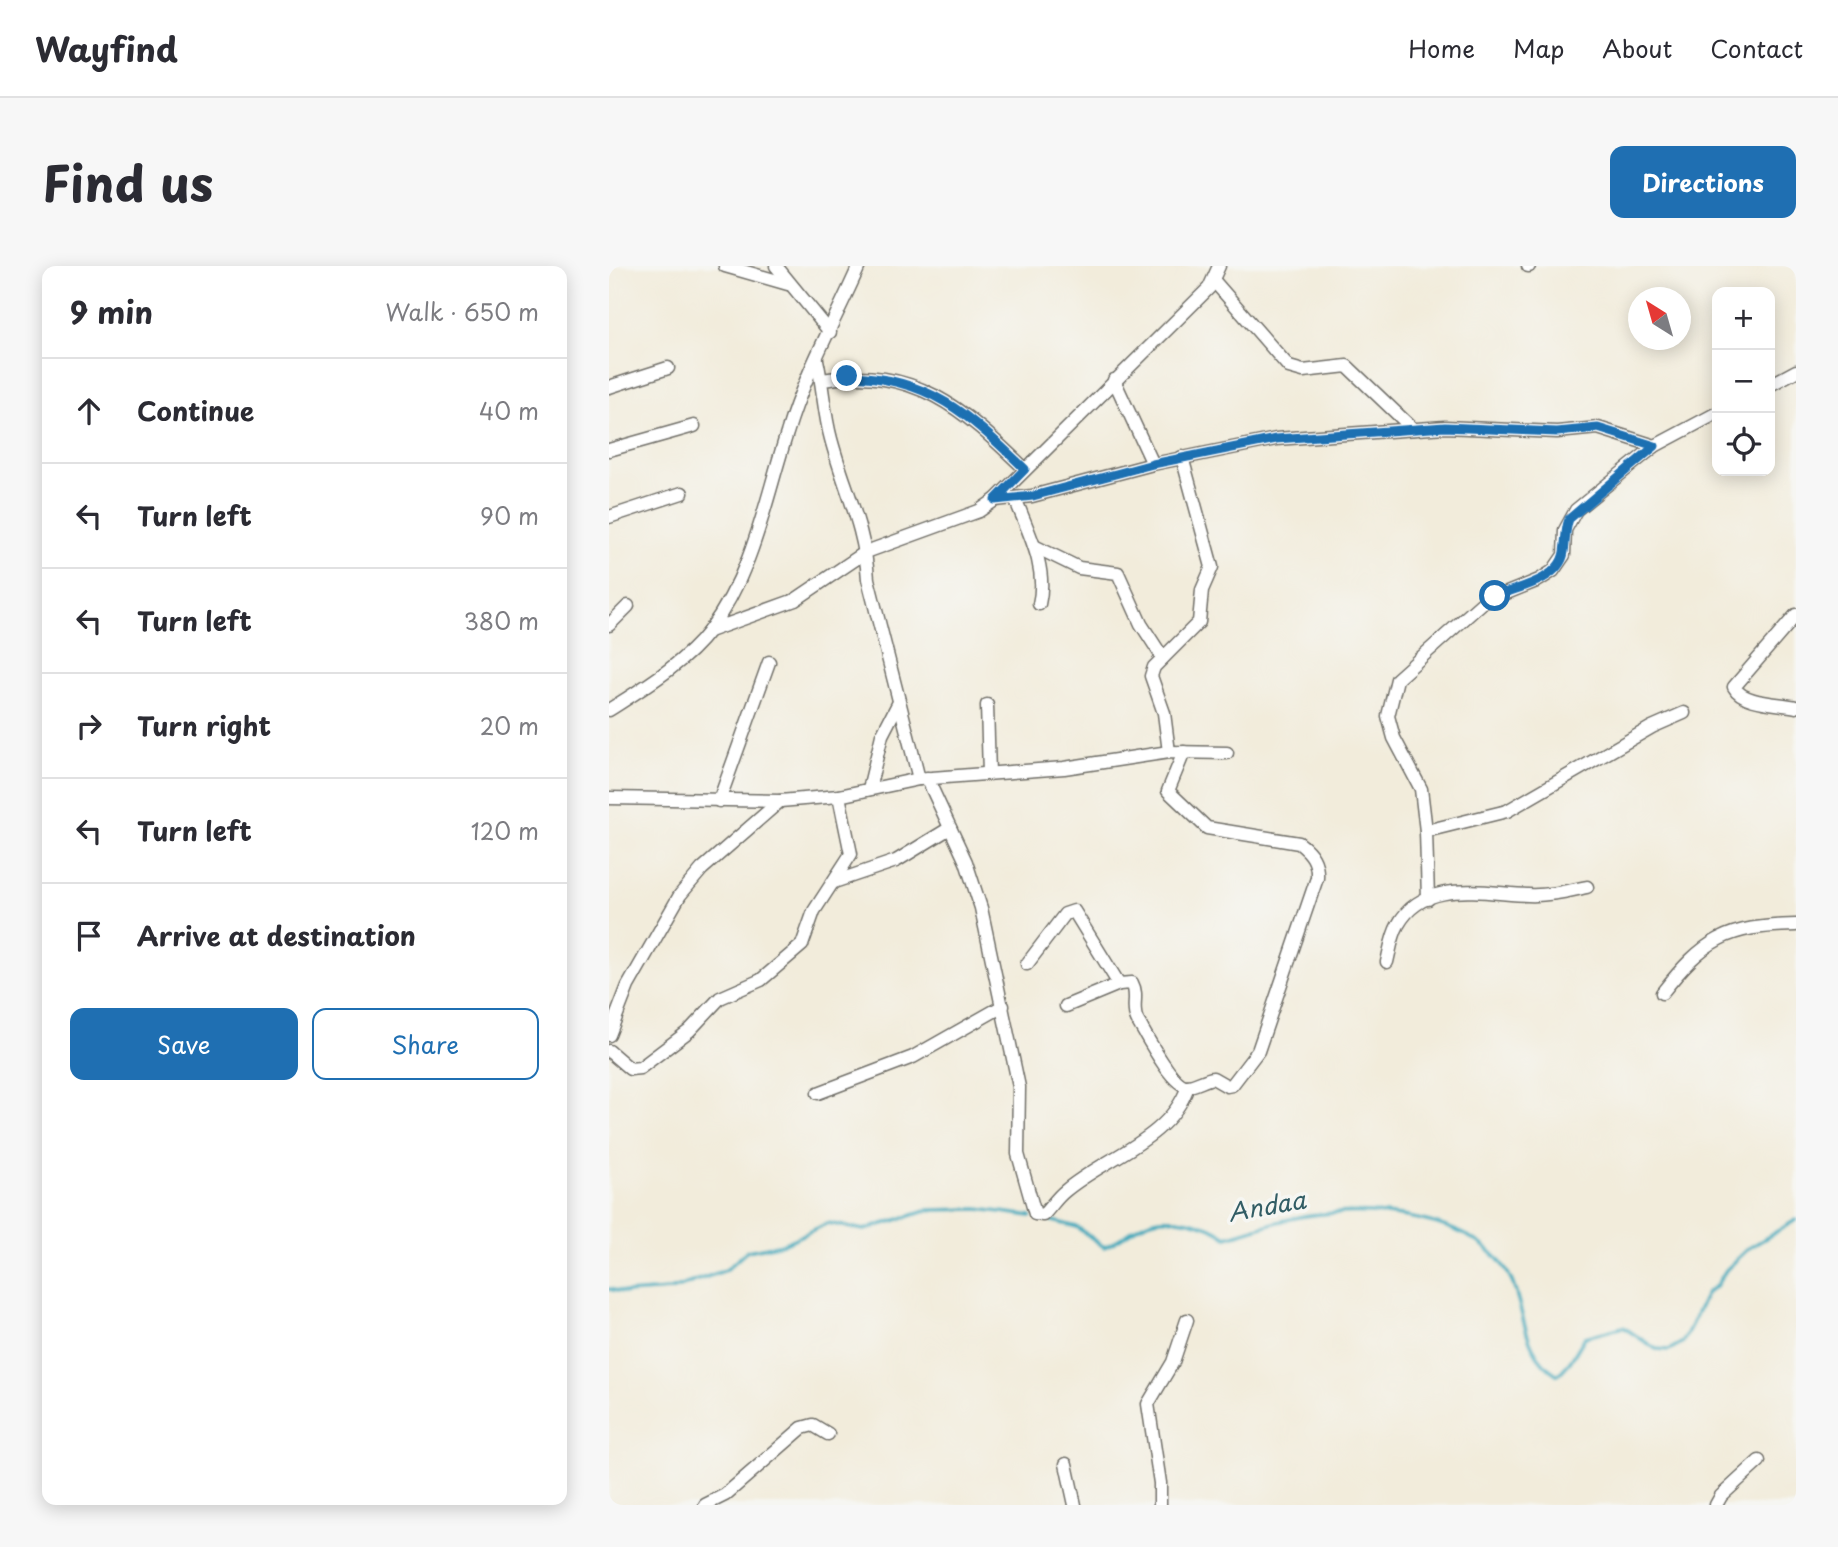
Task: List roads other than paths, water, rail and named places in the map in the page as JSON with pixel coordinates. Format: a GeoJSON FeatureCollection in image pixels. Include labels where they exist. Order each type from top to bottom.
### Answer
{"type":"FeatureCollection","features":[{"type":"Feature","properties":{"kind":"street"},"geometry":{"type":"LineString","coordinates":[[725,266],[788,284]]}},
{"type":"Feature","properties":{"kind":"street"},"geometry":{"type":"LineString","coordinates":[[776,266],[788,284],[830,332]]}},
{"type":"Feature","properties":{"kind":"street"},"geometry":{"type":"LineString","coordinates":[[609,710],[679,660],[709,631],[743,572],[758,538],[787,431],[859,266]]}},
{"type":"Feature","properties":{"kind":"street"},"geometry":{"type":"LineString","coordinates":[[709,631],[795,600],[866,552],[978,511],[995,500],[1214,281],[1219,266]]}},
{"type":"Feature","properties":{"kind":"street"},"geometry":{"type":"LineString","coordinates":[[1214,281],[1289,368],[1303,371],[1347,366],[1413,429]]}},
{"type":"Feature","properties":{"kind":"street"},"geometry":{"type":"LineString","coordinates":[[817,359],[830,436],[854,503],[866,552],[868,579],[898,704],[923,779],[966,862],[981,908],[1019,1087],[1018,1154],[1030,1201],[1038,1216],[1065,1191],[1145,1139],[1180,1104],[1188,1086]]}},
{"type":"Feature","properties":{"kind":"street"},"geometry":{"type":"LineString","coordinates":[[609,387],[668,368]]}},
{"type":"Feature","properties":{"kind":"street"},"geometry":{"type":"LineString","coordinates":[[1775,382],[1796,371]]}},
{"type":"Feature","properties":{"kind":"street"},"geometry":{"type":"LineString","coordinates":[[822,380],[847,376],[884,378],[936,395],[960,409],[1025,469]]}},
{"type":"Feature","properties":{"kind":"street"},"geometry":{"type":"LineString","coordinates":[[1114,380],[1153,464]]}},
{"type":"Feature","properties":{"kind":"street"},"geometry":{"type":"LineString","coordinates":[[1429,899],[1421,789],[1394,738],[1388,716],[1397,679],[1482,603],[1539,580],[1553,571],[1564,555],[1565,530],[1569,519],[1655,446],[1712,416]]}},
{"type":"Feature","properties":{"kind":"street"},"geometry":{"type":"LineString","coordinates":[[609,450],[694,426]]}},
{"type":"Feature","properties":{"kind":"street"},"geometry":{"type":"LineString","coordinates":[[995,500],[1015,498],[1182,457],[1276,439],[1445,427],[1557,432],[1598,428],[1655,446]]}},
{"type":"Feature","properties":{"kind":"street"},"geometry":{"type":"LineString","coordinates":[[1169,752],[1164,713],[1151,676],[1163,658],[1199,622],[1202,590],[1212,567],[1182,457]]}},
{"type":"Feature","properties":{"kind":"street"},"geometry":{"type":"LineString","coordinates":[[609,517],[682,493]]}},
{"type":"Feature","properties":{"kind":"street"},"geometry":{"type":"LineString","coordinates":[[1015,498],[1034,546],[1042,581],[1039,604]]}},
{"type":"Feature","properties":{"kind":"street"},"geometry":{"type":"LineString","coordinates":[[1034,546],[1079,568],[1118,573],[1141,624],[1163,658]]}},
{"type":"Feature","properties":{"kind":"street"},"geometry":{"type":"LineString","coordinates":[[609,625],[628,606]]}},
{"type":"Feature","properties":{"kind":"street"},"geometry":{"type":"LineString","coordinates":[[1796,615],[1734,687],[1737,693],[1747,698],[1796,707]]}},
{"type":"Feature","properties":{"kind":"street"},"geometry":{"type":"LineString","coordinates":[[719,801],[769,662]]}},
{"type":"Feature","properties":{"kind":"street"},"geometry":{"type":"LineString","coordinates":[[869,789],[882,734],[898,704]]}},
{"type":"Feature","properties":{"kind":"street"},"geometry":{"type":"LineString","coordinates":[[987,705],[989,774]]}},
{"type":"Feature","properties":{"kind":"street"},"geometry":{"type":"LineString","coordinates":[[1426,831],[1507,811],[1640,734],[1684,713]]}},
{"type":"Feature","properties":{"kind":"street"},"geometry":{"type":"LineString","coordinates":[[1066,1006],[1119,984],[1132,983],[1136,998],[1133,1011],[1136,1020],[1177,1082],[1188,1086],[1213,1078],[1227,1086],[1233,1085],[1258,1051],[1317,878],[1318,867],[1311,852],[1299,843],[1207,828],[1200,824],[1168,790],[1184,751]]}},
{"type":"Feature","properties":{"kind":"street"},"geometry":{"type":"LineString","coordinates":[[609,798],[781,801],[839,796],[923,779],[1064,768],[1169,752],[1227,753]]}},
{"type":"Feature","properties":{"kind":"street"},"geometry":{"type":"LineString","coordinates":[[609,1051],[630,1069],[640,1068],[689,1031],[720,998],[761,980],[780,967],[802,945],[814,911],[851,854],[839,796]]}},
{"type":"Feature","properties":{"kind":"street"},"geometry":{"type":"LineString","coordinates":[[609,1035],[628,986],[680,895],[702,869],[781,801]]}},
{"type":"Feature","properties":{"kind":"street"},"geometry":{"type":"LineString","coordinates":[[834,882],[888,865],[950,828]]}},
{"type":"Feature","properties":{"kind":"street"},"geometry":{"type":"LineString","coordinates":[[1387,962],[1397,925],[1407,914],[1429,899],[1457,890],[1531,896],[1587,887]]}},
{"type":"Feature","properties":{"kind":"street"},"geometry":{"type":"LineString","coordinates":[[1027,964],[1065,914],[1074,911],[1119,984]]}},
{"type":"Feature","properties":{"kind":"street"},"geometry":{"type":"LineString","coordinates":[[1662,992],[1686,963],[1708,943],[1741,931],[1796,925]]}},
{"type":"Feature","properties":{"kind":"street"},"geometry":{"type":"LineString","coordinates":[[818,1093],[913,1057],[1003,1006]]}},
{"type":"Feature","properties":{"kind":"street"},"geometry":{"type":"LineString","coordinates":[[1160,1505],[1148,1404],[1173,1362],[1187,1321]]}},
{"type":"Feature","properties":{"kind":"street"},"geometry":{"type":"LineString","coordinates":[[705,1505],[725,1495],[802,1428],[813,1425],[828,1434]]}},
{"type":"Feature","properties":{"kind":"street"},"geometry":{"type":"LineString","coordinates":[[1716,1505],[1721,1496],[1759,1461]]}},
{"type":"Feature","properties":{"kind":"street"},"geometry":{"type":"LineString","coordinates":[[1066,1464],[1075,1505]]}},
{"type":"Feature","properties":{"kind":"waterway","name":"Andaa"},"geometry":{"type":"LineString","coordinates":[[609,1289],[626,1293],[670,1290],[726,1270],[747,1251],[783,1244],[828,1223],[864,1230],[929,1210],[978,1209],[1031,1216]]}},
{"type":"Feature","properties":{"kind":"waterway","name":"Andaa"},"geometry":{"type":"LineString","coordinates":[[1045,1219],[1077,1227],[1104,1247],[1157,1219],[1189,1221],[1227,1237],[1285,1220],[1330,1213],[1388,1214],[1447,1227],[1473,1239],[1495,1256],[1510,1277],[1526,1330],[1537,1355],[1558,1375],[1570,1362],[1585,1337],[1623,1327],[1656,1349],[1669,1350],[1683,1342],[1707,1292],[1716,1286],[1726,1270],[1749,1248],[1796,1220]]}}]}
